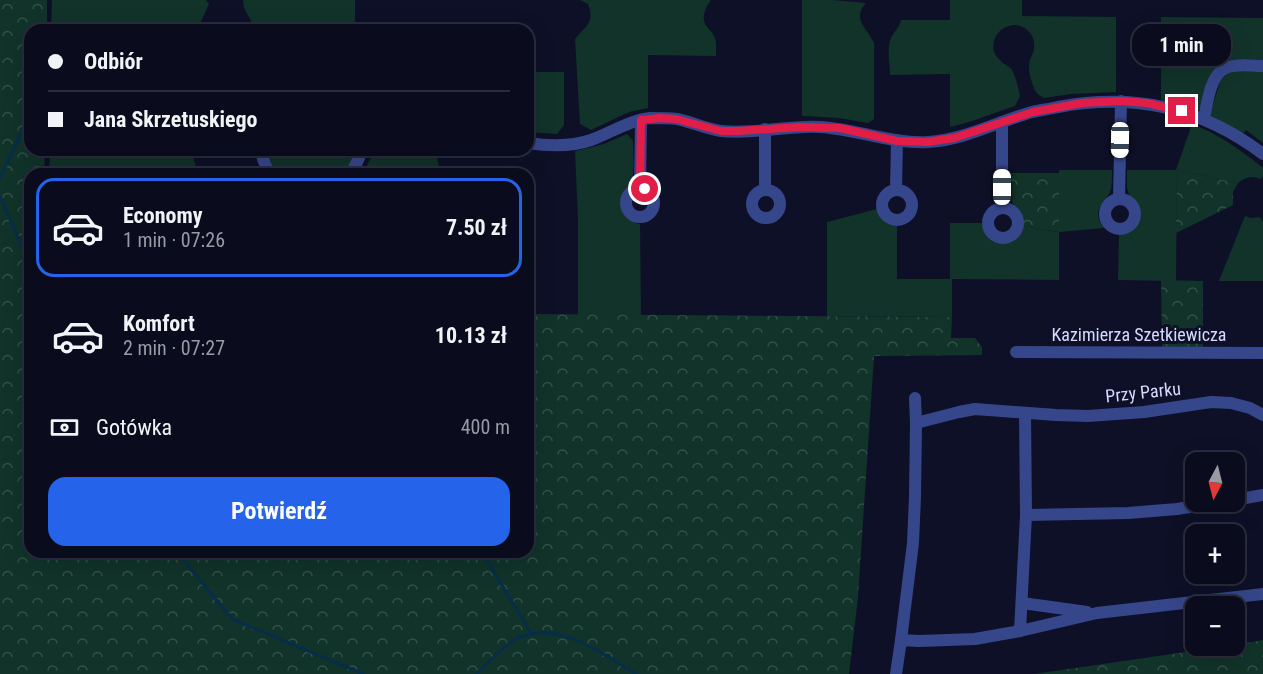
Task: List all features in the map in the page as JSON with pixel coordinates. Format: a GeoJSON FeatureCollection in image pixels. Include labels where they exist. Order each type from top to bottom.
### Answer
{"type":"FeatureCollection","features":[{"type":"Feature","properties":{"kind":"street"},"geometry":{"type":"LineString","coordinates":[[1204,118],[1211,89],[1223,69],[1236,66],[1263,66]]}},
{"type":"Feature","properties":{"kind":"street"},"geometry":{"type":"LineString","coordinates":[[1119,199],[1121,101]]}},
{"type":"Feature","properties":{"kind":"street"},"geometry":{"type":"LineString","coordinates":[[534,144],[559,145],[584,142],[641,120],[660,118],[676,119],[721,131],[800,127],[840,128],[897,141],[927,142],[954,138],[1033,112],[1082,103],[1121,101],[1147,103],[1204,118],[1225,128],[1263,154]]}},
{"type":"Feature","properties":{"kind":"street"},"geometry":{"type":"LineString","coordinates":[[640,189],[641,120]]}},
{"type":"Feature","properties":{"kind":"street"},"geometry":{"type":"LineString","coordinates":[[1002,122],[1002,208]]}},
{"type":"Feature","properties":{"kind":"street"},"geometry":{"type":"LineString","coordinates":[[765,129],[765,190]]}},
{"type":"Feature","properties":{"kind":"street"},"geometry":{"type":"LineString","coordinates":[[896,190],[897,141]]}},
{"type":"Feature","properties":{"kind":"street","name":"Kazimierza Szetkiewicza"},"geometry":{"type":"LineString","coordinates":[[1016,352],[1263,353]]}},
{"type":"Feature","properties":{"kind":"street"},"geometry":{"type":"LineString","coordinates":[[896,674],[913,543],[915,398]]}},
{"type":"Feature","properties":{"kind":"street","name":"Przy Parku"},"geometry":{"type":"LineString","coordinates":[[916,423],[975,409],[1100,415],[1144,412],[1211,402],[1231,403],[1250,408],[1263,415]]}},
{"type":"Feature","properties":{"kind":"street"},"geometry":{"type":"LineString","coordinates":[[1020,631],[1026,515],[1025,413]]}},
{"type":"Feature","properties":{"kind":"street"},"geometry":{"type":"LineString","coordinates":[[1245,498],[1263,495]]}},
{"type":"Feature","properties":{"kind":"street"},"geometry":{"type":"LineString","coordinates":[[1026,515],[1128,513],[1185,508]]}},
{"type":"Feature","properties":{"kind":"street"},"geometry":{"type":"LineString","coordinates":[[901,640],[975,639],[1097,613],[1263,594]]}},
{"type":"Feature","properties":{"kind":"street"},"geometry":{"type":"LineString","coordinates":[[1022,603],[1097,613]]}},
{"type":"Feature","properties":{"kind":"green space"},"geometry":{"type":"Polygon","coordinates":[[[0,0],[47,0],[47,24],[24,24],[24,156],[45,156],[44,168],[24,168],[24,558],[534,558],[534,314],[952,317],[951,338],[975,338],[982,347],[982,355],[874,356],[858,597],[849,674],[0,674],[0,0]]]}},
{"type":"Feature","properties":{"kind":"green space"},"geometry":{"type":"Polygon","coordinates":[[[52,0],[206,0],[209,4],[200,24],[51,24],[52,0]]]}},
{"type":"Feature","properties":{"kind":"green space"},"geometry":{"type":"Polygon","coordinates":[[[243,0],[355,0],[355,24],[253,24],[244,8],[243,0]]]}},
{"type":"Feature","properties":{"kind":"green space"},"geometry":{"type":"Polygon","coordinates":[[[580,0],[711,0],[705,10],[704,21],[715,38],[716,56],[648,55],[648,108],[629,112],[591,130],[580,124],[575,39],[590,20],[590,10],[588,4],[580,0]]]}},
{"type":"Feature","properties":{"kind":"green space"},"geometry":{"type":"Polygon","coordinates":[[[802,0],[866,3],[860,19],[874,43],[874,119],[868,123],[839,118],[802,116],[802,0]]]}},
{"type":"Feature","properties":{"kind":"green space"},"geometry":{"type":"Polygon","coordinates":[[[950,0],[1022,0],[1022,16],[1116,17],[1116,92],[1044,98],[1036,92],[1029,71],[1034,48],[1032,36],[1023,27],[1015,25],[999,32],[993,47],[998,58],[1011,68],[1015,76],[1020,96],[1015,106],[950,127],[950,74],[890,75],[889,45],[901,20],[950,20],[950,0]]]}},
{"type":"Feature","properties":{"kind":"green space"},"geometry":{"type":"Polygon","coordinates":[[[1161,17],[1263,18],[1263,63],[1224,64],[1201,109],[1197,111],[1161,100],[1161,17]]]}},
{"type":"Feature","properties":{"kind":"green space"},"geometry":{"type":"Polygon","coordinates":[[[1231,71],[1263,71],[1263,143],[1246,130],[1243,134],[1212,118],[1210,114],[1221,79],[1231,71]]]}},
{"type":"Feature","properties":{"kind":"green space"},"geometry":{"type":"Polygon","coordinates":[[[534,72],[564,72],[564,125],[557,134],[534,132],[534,72]]]}},
{"type":"Feature","properties":{"kind":"green space"},"geometry":{"type":"Polygon","coordinates":[[[1192,124],[1246,155],[1263,168],[1263,176],[1261,179],[1246,178],[1238,183],[1177,170],[1176,281],[1118,280],[1119,234],[1126,232],[1136,224],[1140,213],[1139,207],[1130,197],[1127,188],[1127,170],[1176,170],[1192,124]]]}},
{"type":"Feature","properties":{"kind":"green space"},"geometry":{"type":"Polygon","coordinates":[[[627,134],[633,141],[633,171],[631,182],[622,196],[620,206],[627,218],[640,224],[641,315],[578,315],[575,151],[604,144],[627,134]]]}},
{"type":"Feature","properties":{"kind":"green space"},"geometry":{"type":"Polygon","coordinates":[[[50,156],[193,156],[196,168],[49,168],[50,156]]]}},
{"type":"Feature","properties":{"kind":"green space"},"geometry":{"type":"Polygon","coordinates":[[[268,156],[354,156],[348,168],[272,168],[268,156]]]}},
{"type":"Feature","properties":{"kind":"green space"},"geometry":{"type":"Polygon","coordinates":[[[373,156],[437,156],[439,168],[367,168],[373,156]]]}},
{"type":"Feature","properties":{"kind":"green space"},"geometry":{"type":"Polygon","coordinates":[[[1059,170],[1112,170],[1111,189],[1098,211],[1104,228],[1059,232],[1059,280],[952,279],[952,317],[827,316],[827,222],[877,209],[884,220],[897,226],[897,279],[950,279],[950,223],[982,223],[990,238],[1002,243],[1014,240],[1023,226],[1058,232],[1059,170]]]}},
{"type":"Feature","properties":{"kind":"green space"},"geometry":{"type":"Polygon","coordinates":[[[1177,170],[1238,183],[1233,192],[1233,205],[1176,233],[1177,170]]]}},
{"type":"Feature","properties":{"kind":"green space"},"geometry":{"type":"Polygon","coordinates":[[[1011,173],[1059,173],[1059,232],[1023,226],[1021,214],[1011,199],[1011,173]]]}},
{"type":"Feature","properties":{"kind":"green space"},"geometry":{"type":"Polygon","coordinates":[[[1245,216],[1260,217],[1263,222],[1263,281],[1219,281],[1245,216]]]}},
{"type":"Feature","properties":{"kind":"green space"},"geometry":{"type":"Polygon","coordinates":[[[1161,280],[1203,281],[1203,347],[1162,347],[1161,280]]]}},
{"type":"Feature","properties":{"kind":"green space"},"geometry":{"type":"Polygon","coordinates":[[[1263,640],[1263,674],[1034,674],[1185,652],[1185,656],[1245,656],[1245,643],[1263,640]]]}},
{"type":"Feature","properties":{"kind":"waterway"},"geometry":{"type":"LineString","coordinates":[[0,178],[24,127]]}},
{"type":"Feature","properties":{"kind":"waterway"},"geometry":{"type":"LineString","coordinates":[[0,196],[24,252]]}},
{"type":"Feature","properties":{"kind":"waterway"},"geometry":{"type":"LineString","coordinates":[[182,558],[232,619],[363,674]]}},
{"type":"Feature","properties":{"kind":"waterway"},"geometry":{"type":"LineString","coordinates":[[486,558],[532,635]]}},
{"type":"Feature","properties":{"kind":"waterway"},"geometry":{"type":"LineString","coordinates":[[477,674],[509,643],[519,637],[535,633],[566,637],[580,642],[636,674]]}},
{"type":"Feature","properties":{"kind":"route"},"geometry":{"type":"LineString","coordinates":[[645,189],[640,189],[641,120],[647,118],[676,119],[721,131],[800,127],[840,128],[897,141],[927,142],[954,138],[1033,112],[1082,103],[1121,101],[1147,103],[1182,111]]}}]}
